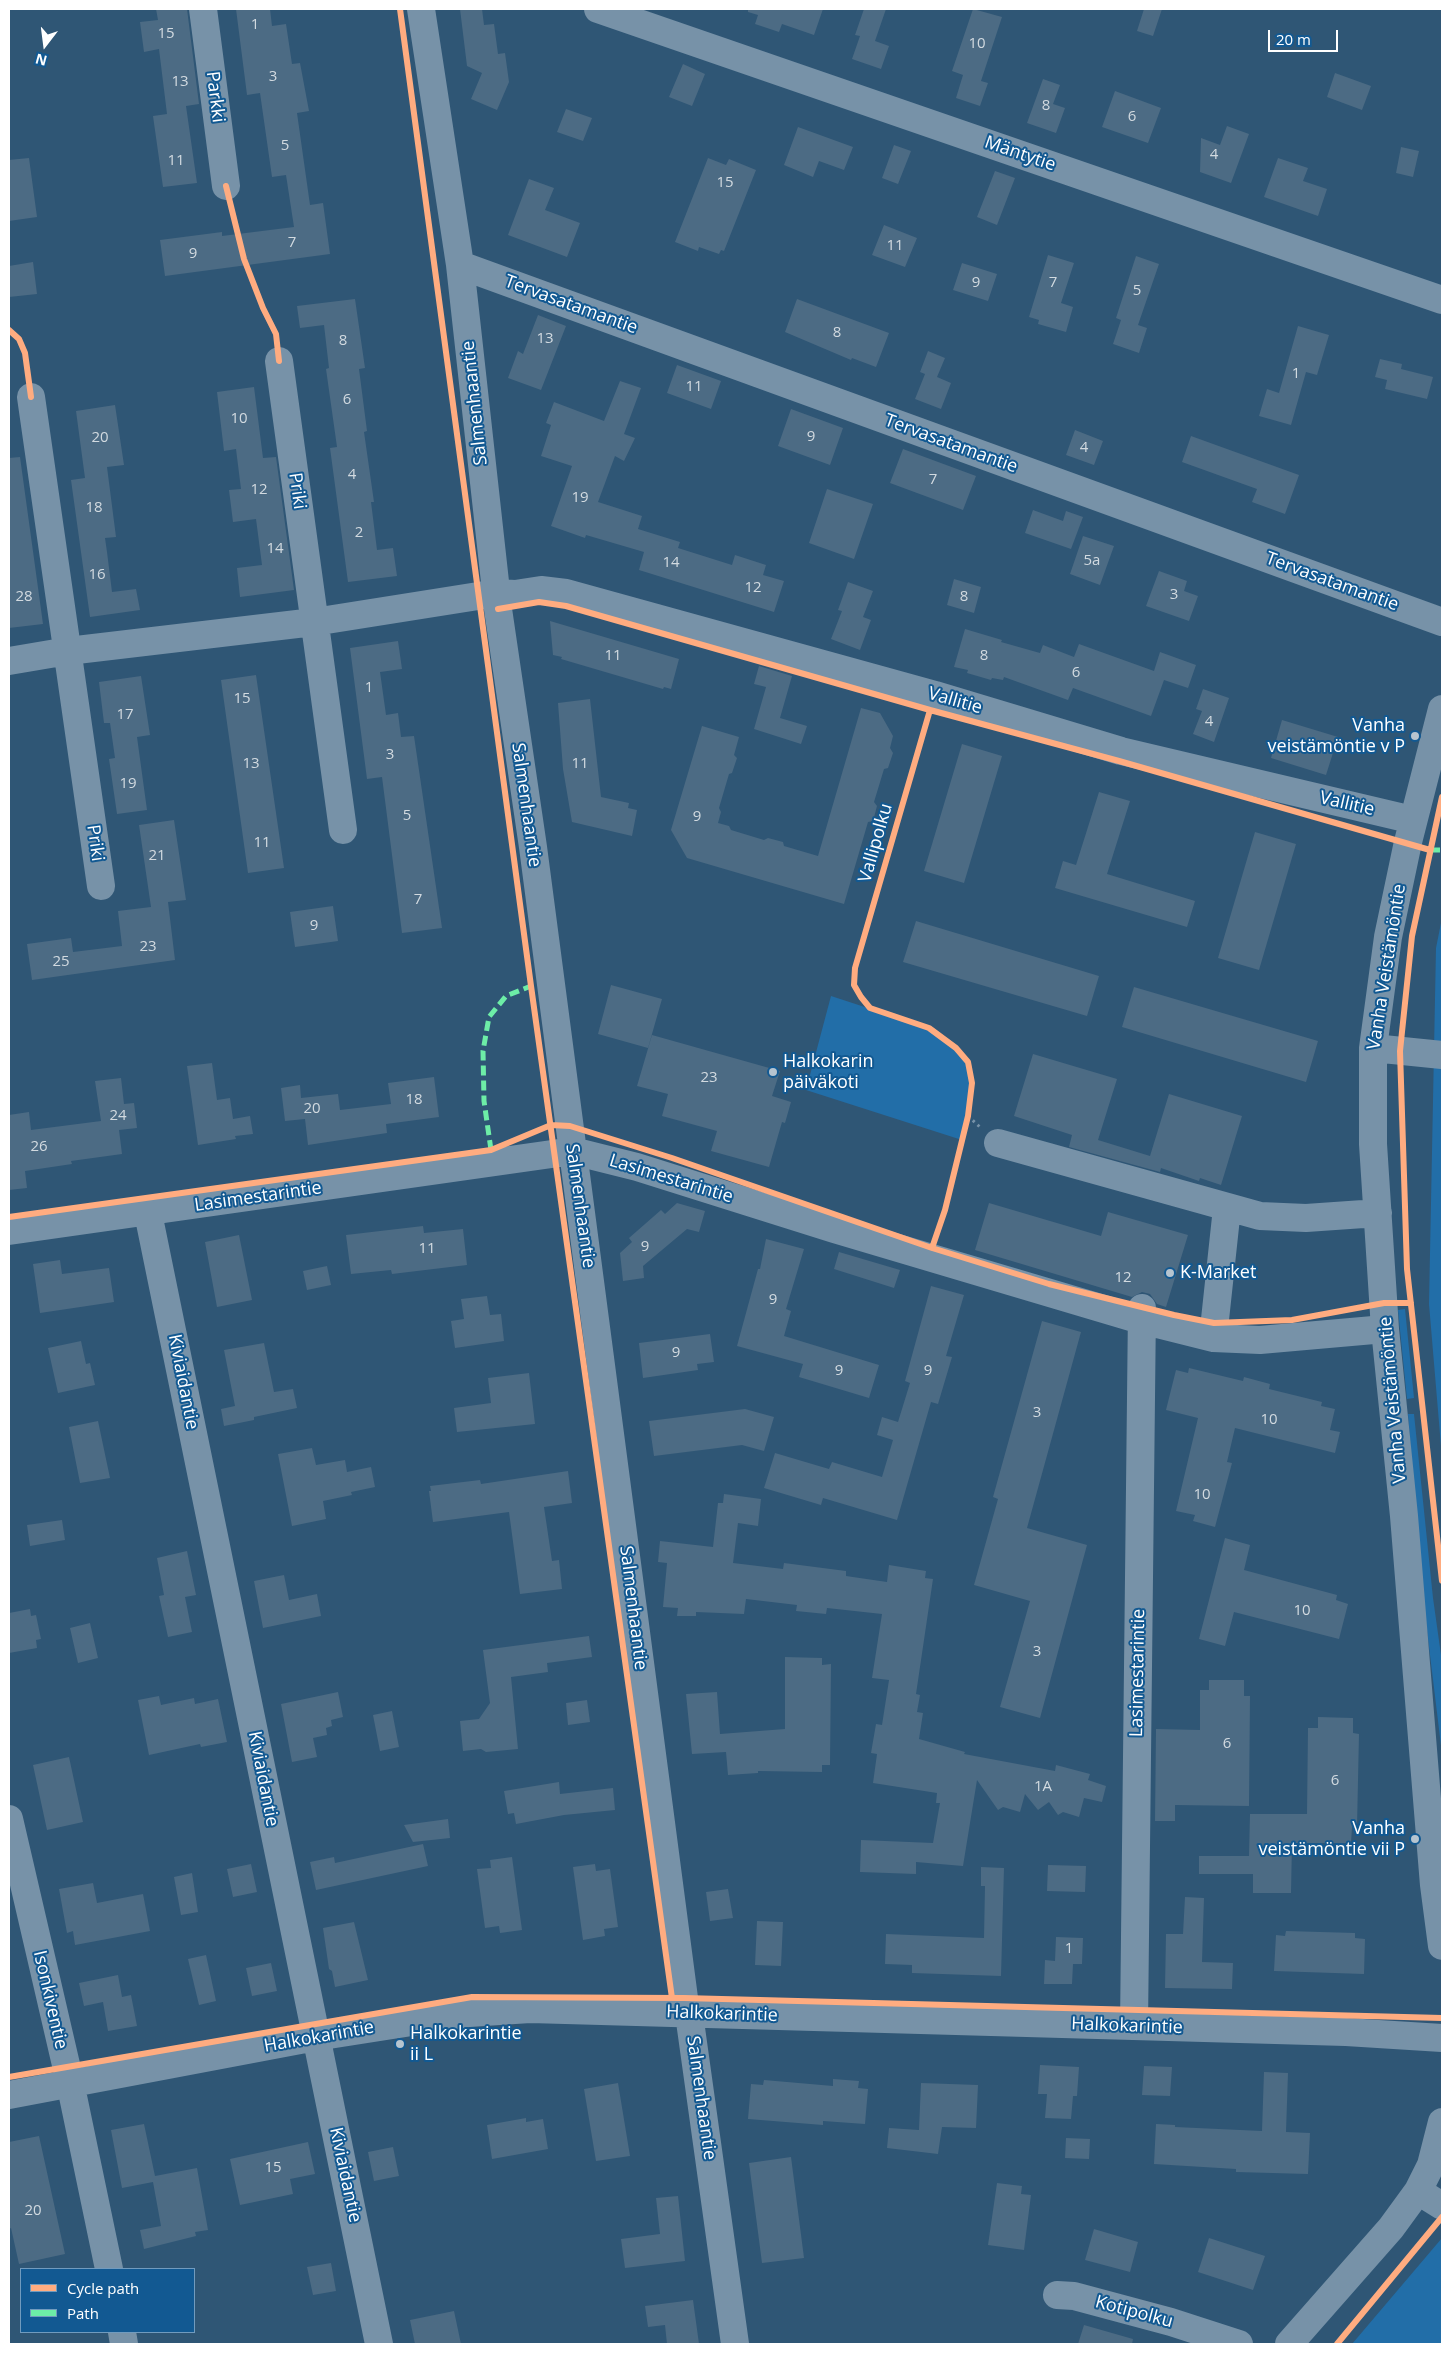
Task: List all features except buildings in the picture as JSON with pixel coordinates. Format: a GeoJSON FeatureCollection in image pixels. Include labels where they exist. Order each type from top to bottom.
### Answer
{"type":"FeatureCollection","features":[{"type":"Feature","properties":{"kind":"street","name":"Parkki"},"geometry":{"type":"LineString","coordinates":[[203,9],[226,186]]}},
{"type":"Feature","properties":{"kind":"street","name":"Salmenhaantie"},"geometry":{"type":"LineString","coordinates":[[421,9],[460,265],[497,593],[682,1978],[735,2344]]}},
{"type":"Feature","properties":{"kind":"street","name":"Mäntytie"},"geometry":{"type":"LineString","coordinates":[[598,9],[1442,300]]}},
{"type":"Feature","properties":{"kind":"street","name":"Tervasatamantie"},"geometry":{"type":"LineString","coordinates":[[460,265],[1442,622]]}},
{"type":"Feature","properties":{"kind":"street","name":"Priki"},"geometry":{"type":"LineString","coordinates":[[279,361],[343,830]]}},
{"type":"Feature","properties":{"kind":"street","name":"Priki"},"geometry":{"type":"LineString","coordinates":[[31,397],[101,886]]}},
{"type":"Feature","properties":{"kind":"street","name":"Vallitie"},"geometry":{"type":"LineString","coordinates":[[497,593],[515,594],[541,590],[566,593],[935,695],[1121,751],[1414,820]]}},
{"type":"Feature","properties":{"kind":"street"},"geometry":{"type":"LineString","coordinates":[[9,661],[68,651],[314,622],[497,593]]}},
{"type":"Feature","properties":{"kind":"street","name":"Vanha Veistämöntie"},"geometry":{"type":"LineString","coordinates":[[1442,709],[1414,820],[1388,938],[1373,1048],[1373,1144],[1386,1329],[1405,1526],[1434,1885],[1442,1946]]}},
{"type":"Feature","properties":{"kind":"street"},"geometry":{"type":"LineString","coordinates":[[1373,1048],[1442,1056]]}},
{"type":"Feature","properties":{"kind":"street"},"geometry":{"type":"LineString","coordinates":[[998,1143],[1260,1216],[1306,1218],[1378,1213]]}},
{"type":"Feature","properties":{"kind":"street","name":"Lasimestarintie"},"geometry":{"type":"LineString","coordinates":[[9,1231],[148,1213],[573,1151],[637,1167],[834,1229],[1142,1314],[1213,1338],[1260,1340],[1386,1329]]}},
{"type":"Feature","properties":{"kind":"street"},"geometry":{"type":"LineString","coordinates":[[1213,1338],[1227,1208]]}},
{"type":"Feature","properties":{"kind":"street","name":"Kiviaidantie"},"geometry":{"type":"LineString","coordinates":[[148,1213],[379,2344]]}},
{"type":"Feature","properties":{"kind":"street","name":"Lasimestarintie"},"geometry":{"type":"LineString","coordinates":[[1134,2026],[1142,1314]]}},
{"type":"Feature","properties":{"kind":"street","name":"Isonkiventie"},"geometry":{"type":"LineString","coordinates":[[9,1819],[70,2082],[109,2268]]}},
{"type":"Feature","properties":{"kind":"street","name":"Halkokarintie"},"geometry":{"type":"LineString","coordinates":[[9,2095],[316,2037],[469,2013],[530,2009],[1336,2032],[1442,2038]]}},
{"type":"Feature","properties":{"kind":"street"},"geometry":{"type":"LineString","coordinates":[[1289,2344],[1391,2228],[1418,2191],[1431,2165],[1442,2122]]}},
{"type":"Feature","properties":{"kind":"street"},"geometry":{"type":"LineString","coordinates":[[1418,2191],[1442,2206]]}},
{"type":"Feature","properties":{"kind":"street","name":"Kotipolku"},"geometry":{"type":"LineString","coordinates":[[1057,2295],[1074,2296],[1171,2322],[1239,2344]]}},
{"type":"Feature","properties":{"kind":"path"},"geometry":{"type":"LineString","coordinates":[[966,1124],[969,1108]]}},
{"type":"Feature","properties":{"kind":"shaded area"},"geometry":{"type":"Polygon","coordinates":[[[1442,918],[1442,1458],[1429,1304],[1436,948],[1442,918]]]}},
{"type":"Feature","properties":{"kind":"shaded area"},"geometry":{"type":"Polygon","coordinates":[[[831,996],[929,1028],[956,1048],[968,1062],[972,1083],[968,1116],[962,1140],[806,1090],[831,996]]]}},
{"type":"Feature","properties":{"kind":"shaded area"},"geometry":{"type":"Polygon","coordinates":[[[1405,1309],[1414,1398],[1407,1399],[1398,1310],[1405,1309]]]}},
{"type":"Feature","properties":{"kind":"shaded area"},"geometry":{"type":"Polygon","coordinates":[[[1408,1414],[1414,1414],[1433,1598],[1442,1662],[1442,1754],[1423,1597],[1408,1414]]]}},
{"type":"Feature","properties":{"kind":"shaded area"},"geometry":{"type":"Polygon","coordinates":[[[1442,2238],[1442,2344],[1352,2344],[1442,2238]]]}},
{"type":"Feature","properties":{"kind":"marked path"},"geometry":{"type":"LineString","coordinates":[[1430,850],[1442,850]]}},
{"type":"Feature","properties":{"kind":"marked path"},"geometry":{"type":"LineString","coordinates":[[491,1150],[484,1101],[483,1051],[489,1017],[506,996],[531,986]]}},
{"type":"Feature","properties":{"kind":"cycle path"},"geometry":{"type":"LineString","coordinates":[[400,9],[531,986],[672,1998]]}},
{"type":"Feature","properties":{"kind":"cycle path"},"geometry":{"type":"LineString","coordinates":[[226,186],[244,259],[263,308],[276,334],[279,361]]}},
{"type":"Feature","properties":{"kind":"cycle path"},"geometry":{"type":"LineString","coordinates":[[9,330],[19,339],[25,353],[31,397]]}},
{"type":"Feature","properties":{"kind":"cycle path"},"geometry":{"type":"LineString","coordinates":[[498,609],[539,602],[566,606],[1430,850]]}},
{"type":"Feature","properties":{"kind":"cycle path","name":"Vallipolku"},"geometry":{"type":"LineString","coordinates":[[930,710],[855,968],[854,985],[870,1008],[929,1028],[956,1048],[968,1062],[972,1083],[968,1116],[945,1210],[932,1248]]}},
{"type":"Feature","properties":{"kind":"cycle path"},"geometry":{"type":"LineString","coordinates":[[1442,797],[1412,936],[1400,1051],[1407,1269],[1442,1581]]}},
{"type":"Feature","properties":{"kind":"cycle path"},"geometry":{"type":"LineString","coordinates":[[9,1217],[491,1150],[551,1125],[570,1126],[672,1158],[932,1248],[1049,1284],[1174,1315],[1214,1323],[1292,1320],[1384,1303],[1411,1303]]}},
{"type":"Feature","properties":{"kind":"cycle path"},"geometry":{"type":"LineString","coordinates":[[9,2077],[472,1997],[684,1998],[1442,2018]]}},
{"type":"Feature","properties":{"kind":"cycle path"},"geometry":{"type":"LineString","coordinates":[[1337,2344],[1442,2217]]}},
{"type":"Feature","properties":{"kind":"place","name":"Vanha veistämöntie v P"},"geometry":{"type":"Point","coordinates":[1415,736]}},
{"type":"Feature","properties":{"kind":"place","name":"Halkokarin päiväkoti"},"geometry":{"type":"Point","coordinates":[773,1072]}},
{"type":"Feature","properties":{"kind":"place","name":"K-Market"},"geometry":{"type":"Point","coordinates":[1170,1273]}},
{"type":"Feature","properties":{"kind":"place","name":"Vanha veistämöntie vii P"},"geometry":{"type":"Point","coordinates":[1415,1839]}},
{"type":"Feature","properties":{"kind":"place","name":"Halkokarintie ii L"},"geometry":{"type":"Point","coordinates":[400,2044]}}]}
